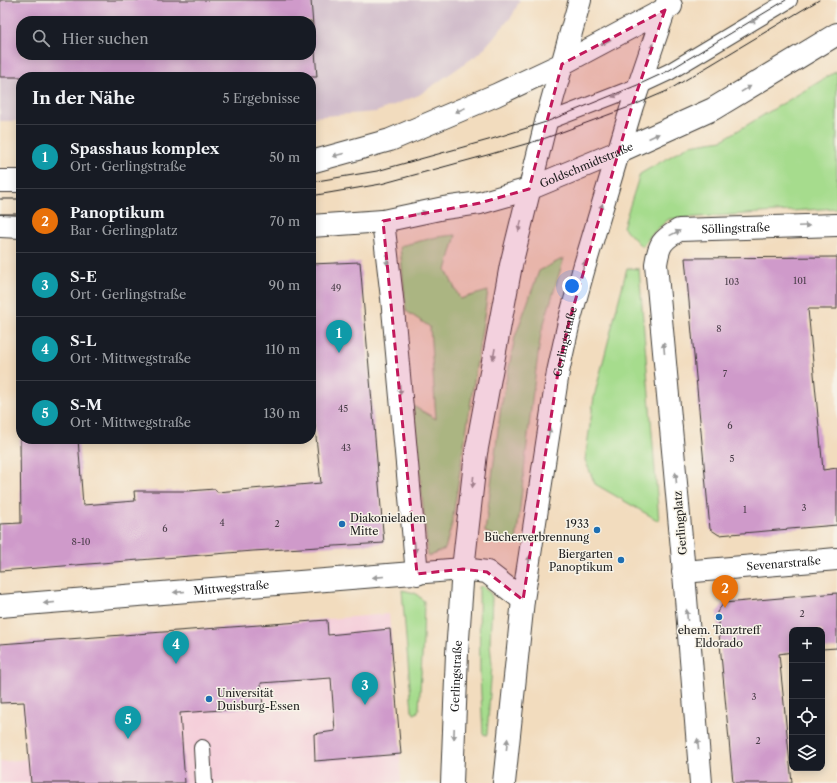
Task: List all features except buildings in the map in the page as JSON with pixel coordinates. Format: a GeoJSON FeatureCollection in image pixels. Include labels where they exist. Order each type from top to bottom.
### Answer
{"type":"FeatureCollection","features":[{"type":"Feature","properties":{"kind":"main road","name":"Gerlingstraße"},"geometry":{"type":"LineString","coordinates":[[452,783],[457,653],[463,569],[476,453],[511,265],[546,122],[580,0]]}},
{"type":"Feature","properties":{"kind":"main road","name":"Gerlingstraße"},"geometry":{"type":"LineString","coordinates":[[504,783],[523,600],[560,365],[569,322],[618,152],[639,86],[671,3]]}},
{"type":"Feature","properties":{"kind":"main road"},"geometry":{"type":"LineString","coordinates":[[316,161],[390,140],[562,64],[671,3]]}},
{"type":"Feature","properties":{"kind":"main road","name":"Goldschmidtstraße"},"geometry":{"type":"LineString","coordinates":[[316,226],[383,221],[444,208],[480,203],[529,188],[618,152],[713,109],[837,34]]}},
{"type":"Feature","properties":{"kind":"main road"},"geometry":{"type":"LineString","coordinates":[[0,181],[16,181]]}},
{"type":"Feature","properties":{"kind":"main road"},"geometry":{"type":"LineString","coordinates":[[383,221],[392,298],[417,574]]}},
{"type":"Feature","properties":{"kind":"main road","name":"Söllingstraße"},"geometry":{"type":"LineString","coordinates":[[656,264],[658,249],[667,237],[679,230],[837,225]]}},
{"type":"Feature","properties":{"kind":"main road"},"geometry":{"type":"LineString","coordinates":[[0,226],[16,227]]}},
{"type":"Feature","properties":{"kind":"main road","name":"Gerlingplatz"},"geometry":{"type":"LineString","coordinates":[[656,264],[701,783]]}},
{"type":"Feature","properties":{"kind":"main road","name":"Sevenarstraße"},"geometry":{"type":"LineString","coordinates":[[683,572],[837,559]]}},
{"type":"Feature","properties":{"kind":"main road"},"geometry":{"type":"LineString","coordinates":[[463,569],[487,572],[523,600]]}},
{"type":"Feature","properties":{"kind":"main road","name":"Mittwegstraße"},"geometry":{"type":"LineString","coordinates":[[0,606],[417,574],[463,569]]}},
{"type":"Feature","properties":{"kind":"lane"},"geometry":{"type":"LineString","coordinates":[[546,122],[639,86],[669,72],[789,0]]}},
{"type":"Feature","properties":{"kind":"lane"},"geometry":{"type":"LineString","coordinates":[[202,748],[204,783]]}},
{"type":"Feature","properties":{"kind":"highlighted area"},"geometry":{"type":"Polygon","coordinates":[[[665,10],[632,106],[569,322],[558,372],[523,600],[487,572],[463,569],[417,574],[383,221],[480,203],[529,189],[562,64],[665,10]]]}},
{"type":"Feature","properties":{"kind":"shaded area"},"geometry":{"type":"Polygon","coordinates":[[[0,0],[520,0],[512,16],[480,53],[419,95],[376,112],[316,117],[316,72],[16,72],[16,121],[0,121],[0,0]]]}},
{"type":"Feature","properties":{"kind":"shaded area","name":"Universität Duisburg-Essen"},"geometry":{"type":"Polygon","coordinates":[[[389,614],[401,783],[0,783],[0,762],[26,759],[18,644],[389,614]]]}},
{"type":"Feature","properties":{"kind":"green space"},"geometry":{"type":"Polygon","coordinates":[[[837,71],[837,208],[669,219],[652,234],[642,247],[623,227],[640,174],[690,145],[722,140],[837,71]]]}},
{"type":"Feature","properties":{"kind":"green space"},"geometry":{"type":"Polygon","coordinates":[[[456,235],[446,270],[460,299],[488,291],[452,523],[445,549],[428,557],[413,406],[436,419],[430,327],[406,311],[400,246],[437,237],[456,235]]]}},
{"type":"Feature","properties":{"kind":"green space"},"geometry":{"type":"Polygon","coordinates":[[[564,258],[541,333],[516,543],[485,532],[501,407],[515,337],[539,271],[564,258]]]}},
{"type":"Feature","properties":{"kind":"green space"},"geometry":{"type":"Polygon","coordinates":[[[627,268],[639,269],[659,521],[595,484],[585,460],[594,397],[627,268]]]}},
{"type":"Feature","properties":{"kind":"green space"},"geometry":{"type":"Polygon","coordinates":[[[482,586],[488,590],[492,597],[490,644],[492,665],[487,735],[483,734],[480,676],[479,587],[482,586]]]}},
{"type":"Feature","properties":{"kind":"green space"},"geometry":{"type":"Polygon","coordinates":[[[402,590],[415,593],[424,601],[419,709],[417,713],[414,714],[412,710],[402,590]]]}},
{"type":"Feature","properties":{"kind":"tram line"},"geometry":{"type":"LineString","coordinates":[[316,181],[377,171],[492,139],[546,122],[668,71],[786,0]]}},
{"type":"Feature","properties":{"kind":"tram line"},"geometry":{"type":"LineString","coordinates":[[316,195],[381,184],[491,154],[543,139],[632,106],[667,91],[819,0]]}},
{"type":"Feature","properties":{"kind":"tram line"},"geometry":{"type":"LineString","coordinates":[[0,199],[16,199]]}},
{"type":"Feature","properties":{"kind":"tram line"},"geometry":{"type":"LineString","coordinates":[[0,214],[16,214]]}},
{"type":"Feature","properties":{"kind":"place","name":"Spasshaus komplex"},"geometry":{"type":"Point","coordinates":[339,353]}},
{"type":"Feature","properties":{"kind":"place","name":"Diakonieladen Mitte"},"geometry":{"type":"Point","coordinates":[342,524]}},
{"type":"Feature","properties":{"kind":"place","name":"1933 Bücherverbrennung"},"geometry":{"type":"Point","coordinates":[597,530]}},
{"type":"Feature","properties":{"kind":"place","name":"Biergarten Panoptikum"},"geometry":{"type":"Point","coordinates":[621,560]}},
{"type":"Feature","properties":{"kind":"place","name":"Panoptikum"},"geometry":{"type":"Point","coordinates":[725,608]}},
{"type":"Feature","properties":{"kind":"place","name":"ehem. Tanztreff Eldorado"},"geometry":{"type":"Point","coordinates":[719,617]}},
{"type":"Feature","properties":{"kind":"place","name":"S-L"},"geometry":{"type":"Point","coordinates":[176,664]}},
{"type":"Feature","properties":{"kind":"place","name":"Universität Duisburg-Essen"},"geometry":{"type":"Point","coordinates":[209,699]}},
{"type":"Feature","properties":{"kind":"place","name":"S-E"},"geometry":{"type":"Point","coordinates":[365,705]}},
{"type":"Feature","properties":{"kind":"place","name":"S-M"},"geometry":{"type":"Point","coordinates":[128,739]}}]}
